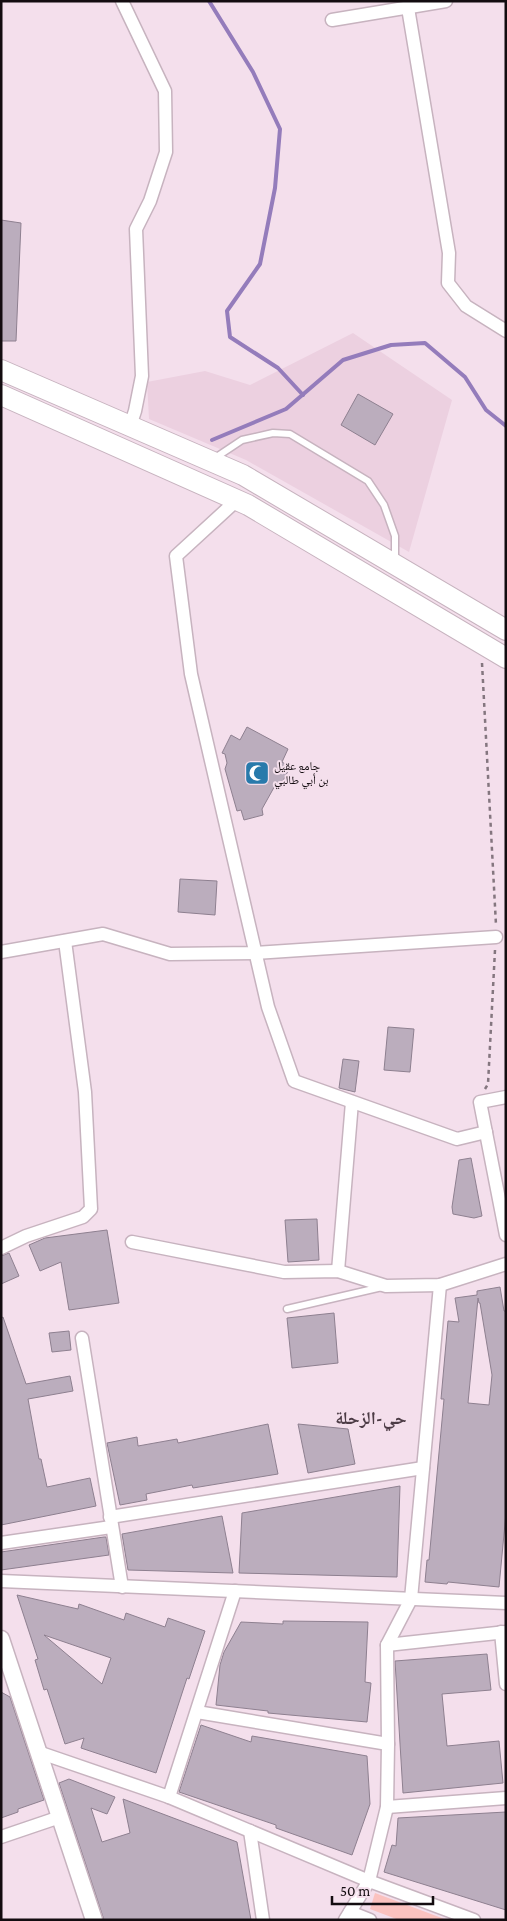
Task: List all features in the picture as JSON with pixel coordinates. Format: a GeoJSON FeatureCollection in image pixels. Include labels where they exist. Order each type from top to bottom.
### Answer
{"type":"FeatureCollection","features":[{"type":"Feature","properties":{"kind":"main road"},"geometry":{"type":"LineString","coordinates":[[1,370],[243,475],[506,630]]}},
{"type":"Feature","properties":{"kind":"main road"},"geometry":{"type":"LineString","coordinates":[[1,395],[248,505],[506,658]]}},
{"type":"Feature","properties":{"kind":"street"},"geometry":{"type":"LineString","coordinates":[[122,1],[165,90],[166,152],[150,201],[136,229],[142,376],[130,426]]}},
{"type":"Feature","properties":{"kind":"street"},"geometry":{"type":"LineString","coordinates":[[332,20],[446,1]]}},
{"type":"Feature","properties":{"kind":"street"},"geometry":{"type":"LineString","coordinates":[[408,8],[449,253],[448,283],[466,306],[506,331]]}},
{"type":"Feature","properties":{"kind":"street"},"geometry":{"type":"LineString","coordinates":[[237,500],[176,556],[191,674],[268,1007],[294,1081],[457,1139],[486,1132]]}},
{"type":"Feature","properties":{"kind":"street"},"geometry":{"type":"LineString","coordinates":[[1,952],[103,934],[170,954],[256,953],[496,937]]}},
{"type":"Feature","properties":{"kind":"street"},"geometry":{"type":"LineString","coordinates":[[1,1248],[26,1236],[83,1217],[91,1209],[85,1092],[64,941]]}},
{"type":"Feature","properties":{"kind":"street"},"geometry":{"type":"LineString","coordinates":[[506,1097],[480,1102],[506,1235]]}},
{"type":"Feature","properties":{"kind":"street"},"geometry":{"type":"LineString","coordinates":[[338,1271],[352,1102]]}},
{"type":"Feature","properties":{"kind":"street"},"geometry":{"type":"LineString","coordinates":[[132,1242],[284,1272],[338,1271],[386,1286],[440,1285],[506,1264]]}},
{"type":"Feature","properties":{"kind":"street"},"geometry":{"type":"LineString","coordinates":[[370,1920],[347,1916],[369,1881],[387,1807],[387,1645],[411,1599],[440,1285]]}},
{"type":"Feature","properties":{"kind":"street"},"geometry":{"type":"LineString","coordinates":[[82,1338],[122,1586]]}},
{"type":"Feature","properties":{"kind":"street"},"geometry":{"type":"LineString","coordinates":[[1,1543],[423,1468]]}},
{"type":"Feature","properties":{"kind":"street"},"geometry":{"type":"LineString","coordinates":[[1,1582],[506,1603]]}},
{"type":"Feature","properties":{"kind":"street"},"geometry":{"type":"LineString","coordinates":[[169,1797],[198,1712],[235,1591]]}},
{"type":"Feature","properties":{"kind":"street"},"geometry":{"type":"LineString","coordinates":[[387,1645],[503,1632],[506,1684]]}},
{"type":"Feature","properties":{"kind":"street"},"geometry":{"type":"LineString","coordinates":[[1,1639],[6,1672],[38,1752],[94,1920]]}},
{"type":"Feature","properties":{"kind":"street"},"geometry":{"type":"LineString","coordinates":[[198,1712],[388,1744]]}},
{"type":"Feature","properties":{"kind":"street"},"geometry":{"type":"LineString","coordinates":[[38,1752],[169,1797],[369,1881],[474,1920]]}},
{"type":"Feature","properties":{"kind":"street"},"geometry":{"type":"LineString","coordinates":[[387,1807],[506,1798]]}},
{"type":"Feature","properties":{"kind":"street"},"geometry":{"type":"LineString","coordinates":[[1,1837],[60,1817]]}},
{"type":"Feature","properties":{"kind":"street"},"geometry":{"type":"LineString","coordinates":[[250,1831],[263,1920]]}},
{"type":"Feature","properties":{"kind":"lane"},"geometry":{"type":"LineString","coordinates":[[210,461],[242,440],[273,433],[290,434],[368,481],[384,505],[396,536],[395,565]]}},
{"type":"Feature","properties":{"kind":"lane"},"geometry":{"type":"LineString","coordinates":[[286,1309],[386,1286]]}},
{"type":"Feature","properties":{"kind":"path"},"geometry":{"type":"LineString","coordinates":[[480,1102],[488,1084],[496,937],[481,643]]}},
{"type":"Feature","properties":{"kind":"shaded area"},"geometry":{"type":"Polygon","coordinates":[[[353,333],[452,400],[409,552],[246,460],[149,419],[147,382],[205,371],[250,385],[353,333]]]}},
{"type":"Feature","properties":{"kind":"shaded area"},"geometry":{"type":"Polygon","coordinates":[[[375,1893],[447,1920],[399,1920],[370,1909],[375,1893]]]}},
{"type":"Feature","properties":{"kind":"building"},"geometry":{"type":"Polygon","coordinates":[[[1,220],[21,223],[16,341],[1,341],[1,220]]]}},
{"type":"Feature","properties":{"kind":"building"},"geometry":{"type":"Polygon","coordinates":[[[358,394],[393,414],[375,445],[341,425],[358,394]]]}},
{"type":"Feature","properties":{"kind":"building","name":"جامع عقيل بن أبي طالبي"},"geometry":{"type":"Polygon","coordinates":[[[247,727],[288,749],[282,762],[290,767],[281,785],[277,782],[262,809],[263,815],[244,820],[241,810],[237,811],[225,769],[227,763],[225,754],[222,753],[231,735],[240,740],[247,727]]]}},
{"type":"Feature","properties":{"kind":"building"},"geometry":{"type":"Polygon","coordinates":[[[180,879],[217,881],[215,915],[178,912],[180,879]]]}},
{"type":"Feature","properties":{"kind":"building"},"geometry":{"type":"Polygon","coordinates":[[[388,1027],[414,1029],[410,1072],[384,1070],[388,1027]]]}},
{"type":"Feature","properties":{"kind":"building"},"geometry":{"type":"Polygon","coordinates":[[[343,1059],[359,1061],[355,1092],[339,1088],[343,1059]]]}},
{"type":"Feature","properties":{"kind":"building"},"geometry":{"type":"Polygon","coordinates":[[[471,1158],[482,1216],[474,1218],[453,1214],[452,1207],[459,1160],[471,1158]]]}},
{"type":"Feature","properties":{"kind":"building"},"geometry":{"type":"Polygon","coordinates":[[[317,1219],[319,1260],[288,1262],[285,1220],[317,1219]]]}},
{"type":"Feature","properties":{"kind":"building"},"geometry":{"type":"Polygon","coordinates":[[[107,1230],[119,1303],[69,1310],[61,1262],[40,1271],[29,1245],[45,1238],[107,1230]]]}},
{"type":"Feature","properties":{"kind":"building"},"geometry":{"type":"Polygon","coordinates":[[[9,1253],[19,1276],[1,1284],[1,1256],[9,1253]]]}},
{"type":"Feature","properties":{"kind":"building"},"geometry":{"type":"Polygon","coordinates":[[[500,1287],[504,1311],[506,1311],[506,1513],[499,1587],[448,1582],[447,1584],[425,1582],[427,1560],[429,1560],[444,1399],[441,1399],[448,1321],[459,1322],[455,1298],[477,1295],[477,1291],[500,1287]],[[478,1298],[468,1403],[489,1405],[492,1375],[478,1298]]]}},
{"type":"Feature","properties":{"kind":"building"},"geometry":{"type":"Polygon","coordinates":[[[334,1313],[338,1363],[292,1368],[287,1318],[334,1313]]]}},
{"type":"Feature","properties":{"kind":"building"},"geometry":{"type":"Polygon","coordinates":[[[3,1317],[26,1384],[70,1376],[73,1391],[28,1399],[39,1459],[41,1459],[47,1487],[90,1478],[96,1506],[1,1525],[1,1318],[3,1317]]]}},
{"type":"Feature","properties":{"kind":"building"},"geometry":{"type":"Polygon","coordinates":[[[69,1331],[71,1350],[52,1352],[49,1333],[69,1331]]]}},
{"type":"Feature","properties":{"kind":"building"},"geometry":{"type":"Polygon","coordinates":[[[268,1424],[278,1474],[193,1488],[192,1485],[146,1494],[147,1500],[120,1505],[107,1443],[137,1437],[138,1446],[177,1439],[178,1443],[268,1424]]]}},
{"type":"Feature","properties":{"kind":"building"},"geometry":{"type":"Polygon","coordinates":[[[298,1424],[348,1429],[355,1464],[308,1473],[298,1424]]]}},
{"type":"Feature","properties":{"kind":"building"},"geometry":{"type":"Polygon","coordinates":[[[400,1486],[397,1577],[239,1573],[242,1513],[400,1486]]]}},
{"type":"Feature","properties":{"kind":"building"},"geometry":{"type":"Polygon","coordinates":[[[222,1516],[233,1573],[128,1570],[122,1534],[222,1516]]]}},
{"type":"Feature","properties":{"kind":"building"},"geometry":{"type":"Polygon","coordinates":[[[106,1537],[109,1555],[1,1570],[1,1552],[106,1537]]]}},
{"type":"Feature","properties":{"kind":"building"},"geometry":{"type":"Polygon","coordinates":[[[17,1595],[78,1609],[79,1604],[124,1620],[126,1613],[165,1627],[168,1618],[205,1631],[189,1679],[187,1678],[156,1773],[81,1748],[84,1738],[65,1744],[47,1689],[44,1690],[35,1660],[38,1659],[17,1595]],[[44,1635],[102,1684],[111,1658],[44,1635]]]}},
{"type":"Feature","properties":{"kind":"building"},"geometry":{"type":"Polygon","coordinates":[[[283,1621],[368,1622],[365,1682],[371,1683],[367,1722],[268,1713],[268,1711],[216,1705],[220,1665],[224,1652],[241,1622],[283,1624],[283,1621]]]}},
{"type":"Feature","properties":{"kind":"building"},"geometry":{"type":"Polygon","coordinates":[[[487,1654],[491,1690],[442,1694],[447,1746],[499,1741],[503,1783],[403,1793],[395,1661],[487,1654]]]}},
{"type":"Feature","properties":{"kind":"building"},"geometry":{"type":"Polygon","coordinates":[[[1,1692],[10,1697],[44,1800],[18,1809],[18,1812],[1,1818],[1,1692]]]}},
{"type":"Feature","properties":{"kind":"building"},"geometry":{"type":"Polygon","coordinates":[[[201,1725],[251,1742],[252,1736],[367,1756],[370,1804],[352,1855],[276,1828],[276,1825],[179,1792],[201,1725]]]}},
{"type":"Feature","properties":{"kind":"building"},"geometry":{"type":"Polygon","coordinates":[[[69,1779],[115,1797],[107,1814],[91,1808],[102,1842],[130,1833],[123,1799],[237,1842],[251,1920],[104,1920],[59,1783],[69,1779]]]}},
{"type":"Feature","properties":{"kind":"building"},"geometry":{"type":"Polygon","coordinates":[[[506,1812],[506,1910],[384,1872],[392,1845],[396,1846],[398,1818],[506,1812]]]}},
{"type":"Feature","properties":{"kind":"waterway"},"geometry":{"type":"LineString","coordinates":[[209,1],[253,72],[280,129],[275,188],[260,264],[227,311],[230,337],[278,368],[303,395]]}},
{"type":"Feature","properties":{"kind":"waterway"},"geometry":{"type":"LineString","coordinates":[[212,440],[286,409],[343,360],[391,345],[425,343],[465,377],[486,410],[506,426]]}},
{"type":"Feature","properties":{"kind":"place","name":"جامع عقيل بن أبي طالبي"},"geometry":{"type":"Point","coordinates":[257,773]}},
{"type":"Feature","properties":{"kind":"district","name":"حي-الزحلة"},"geometry":{"type":"Point","coordinates":[371,1418]}}]}
